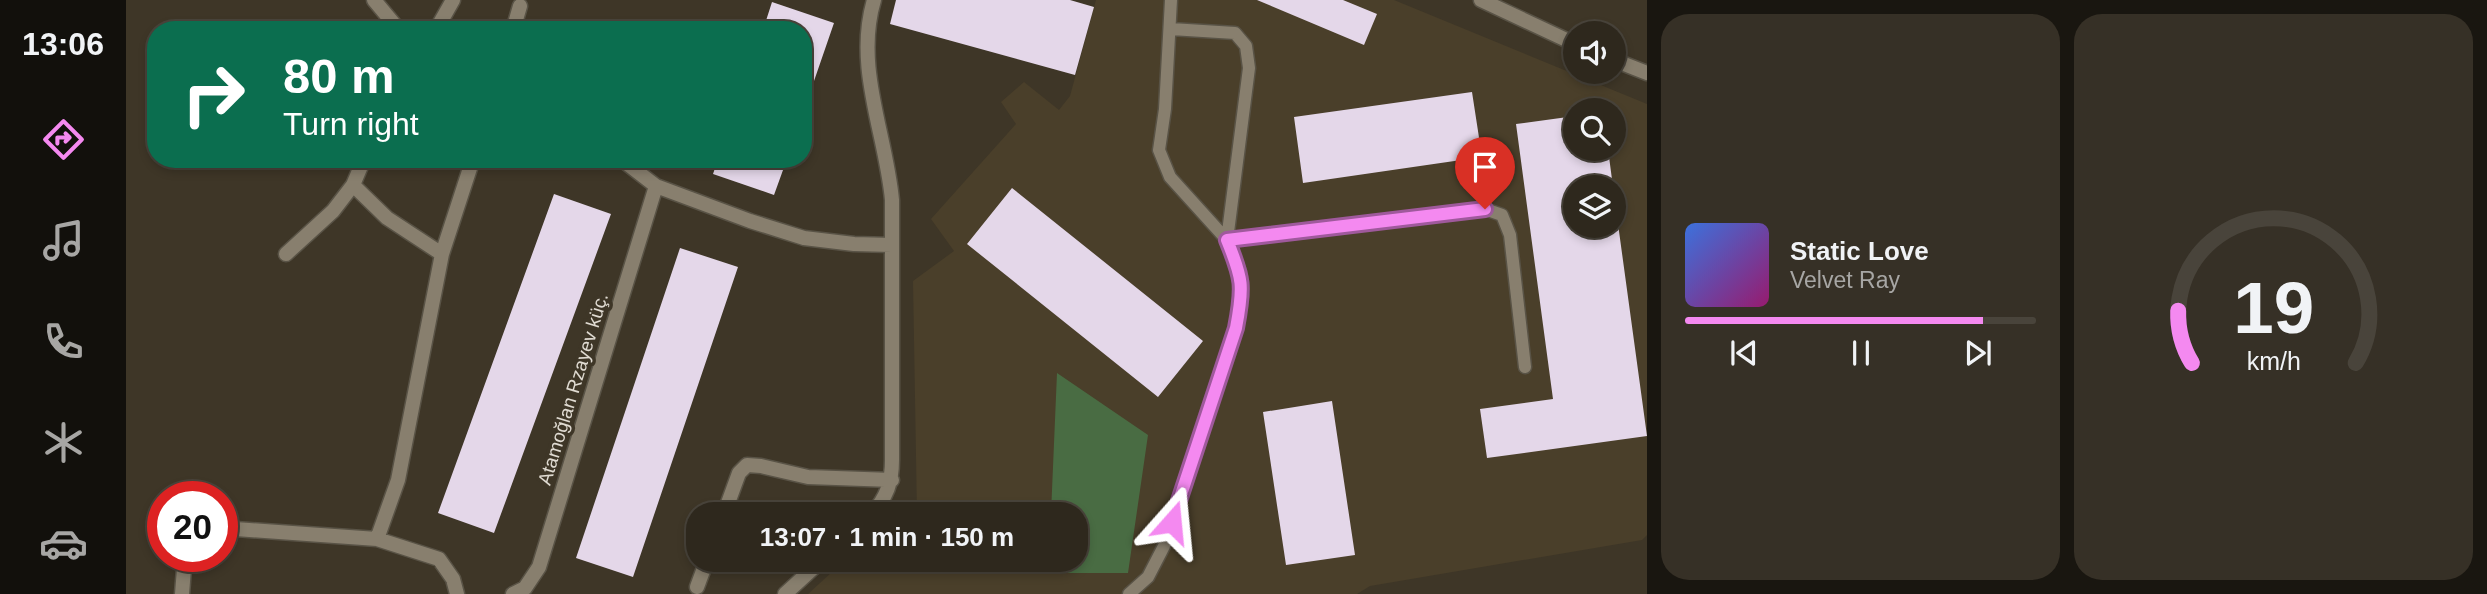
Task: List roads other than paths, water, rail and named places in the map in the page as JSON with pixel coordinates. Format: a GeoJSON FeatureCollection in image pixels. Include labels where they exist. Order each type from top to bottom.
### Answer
{"type":"FeatureCollection","features":[{"type":"Feature","properties":{"kind":"street"},"geometry":{"type":"LineString","coordinates":[[374,0],[392,21]]}},
{"type":"Feature","properties":{"kind":"street"},"geometry":{"type":"LineString","coordinates":[[441,21],[453,0]]}},
{"type":"Feature","properties":{"kind":"street"},"geometry":{"type":"LineString","coordinates":[[874,0],[868,50],[869,83],[889,166],[892,245],[892,480],[881,502]]}},
{"type":"Feature","properties":{"kind":"street"},"geometry":{"type":"LineString","coordinates":[[1482,0],[1563,38]]}},
{"type":"Feature","properties":{"kind":"street"},"geometry":{"type":"LineString","coordinates":[[516,21],[520,6]]}},
{"type":"Feature","properties":{"kind":"street"},"geometry":{"type":"LineString","coordinates":[[1626,65],[1647,73]]}},
{"type":"Feature","properties":{"kind":"street"},"geometry":{"type":"LineString","coordinates":[[286,254],[333,211],[353,185],[360,168]]}},
{"type":"Feature","properties":{"kind":"street"},"geometry":{"type":"LineString","coordinates":[[377,539],[398,480],[442,254],[470,168]]}},
{"type":"Feature","properties":{"kind":"street"},"geometry":{"type":"LineString","coordinates":[[633,168],[656,186],[804,238],[892,245]]}},
{"type":"Feature","properties":{"kind":"street"},"geometry":{"type":"LineString","coordinates":[[353,185],[387,218],[442,254]]}},
{"type":"Feature","properties":{"kind":"street","name":"Atamoğlan Rzayev küç."},"geometry":{"type":"LineString","coordinates":[[513,594],[525,588],[538,567],[656,186]]}},
{"type":"Feature","properties":{"kind":"street"},"geometry":{"type":"LineString","coordinates":[[727,502],[738,473],[747,465],[808,477],[892,480]]}},
{"type":"Feature","properties":{"kind":"street"},"geometry":{"type":"LineString","coordinates":[[238,529],[377,539],[439,559],[453,579],[457,594]]}},
{"type":"Feature","properties":{"kind":"street"},"geometry":{"type":"LineString","coordinates":[[182,594],[184,572]]}},
{"type":"Feature","properties":{"kind":"street"},"geometry":{"type":"LineString","coordinates":[[697,587],[703,572]]}},
{"type":"Feature","properties":{"kind":"street"},"geometry":{"type":"LineString","coordinates":[[785,594],[809,572]]}},
{"type":"Feature","properties":{"kind":"lane"},"geometry":{"type":"LineString","coordinates":[[1129,594],[1148,578],[1164,546],[1236,328],[1242,295],[1240,272],[1227,240],[1170,177],[1159,149],[1171,29],[1171,0]]}},
{"type":"Feature","properties":{"kind":"lane"},"geometry":{"type":"LineString","coordinates":[[1171,29],[1235,33],[1246,46],[1249,68],[1227,240]]}},
{"type":"Feature","properties":{"kind":"lane"},"geometry":{"type":"LineString","coordinates":[[1227,240],[1485,209],[1502,215],[1510,235],[1525,367]]}}]}
